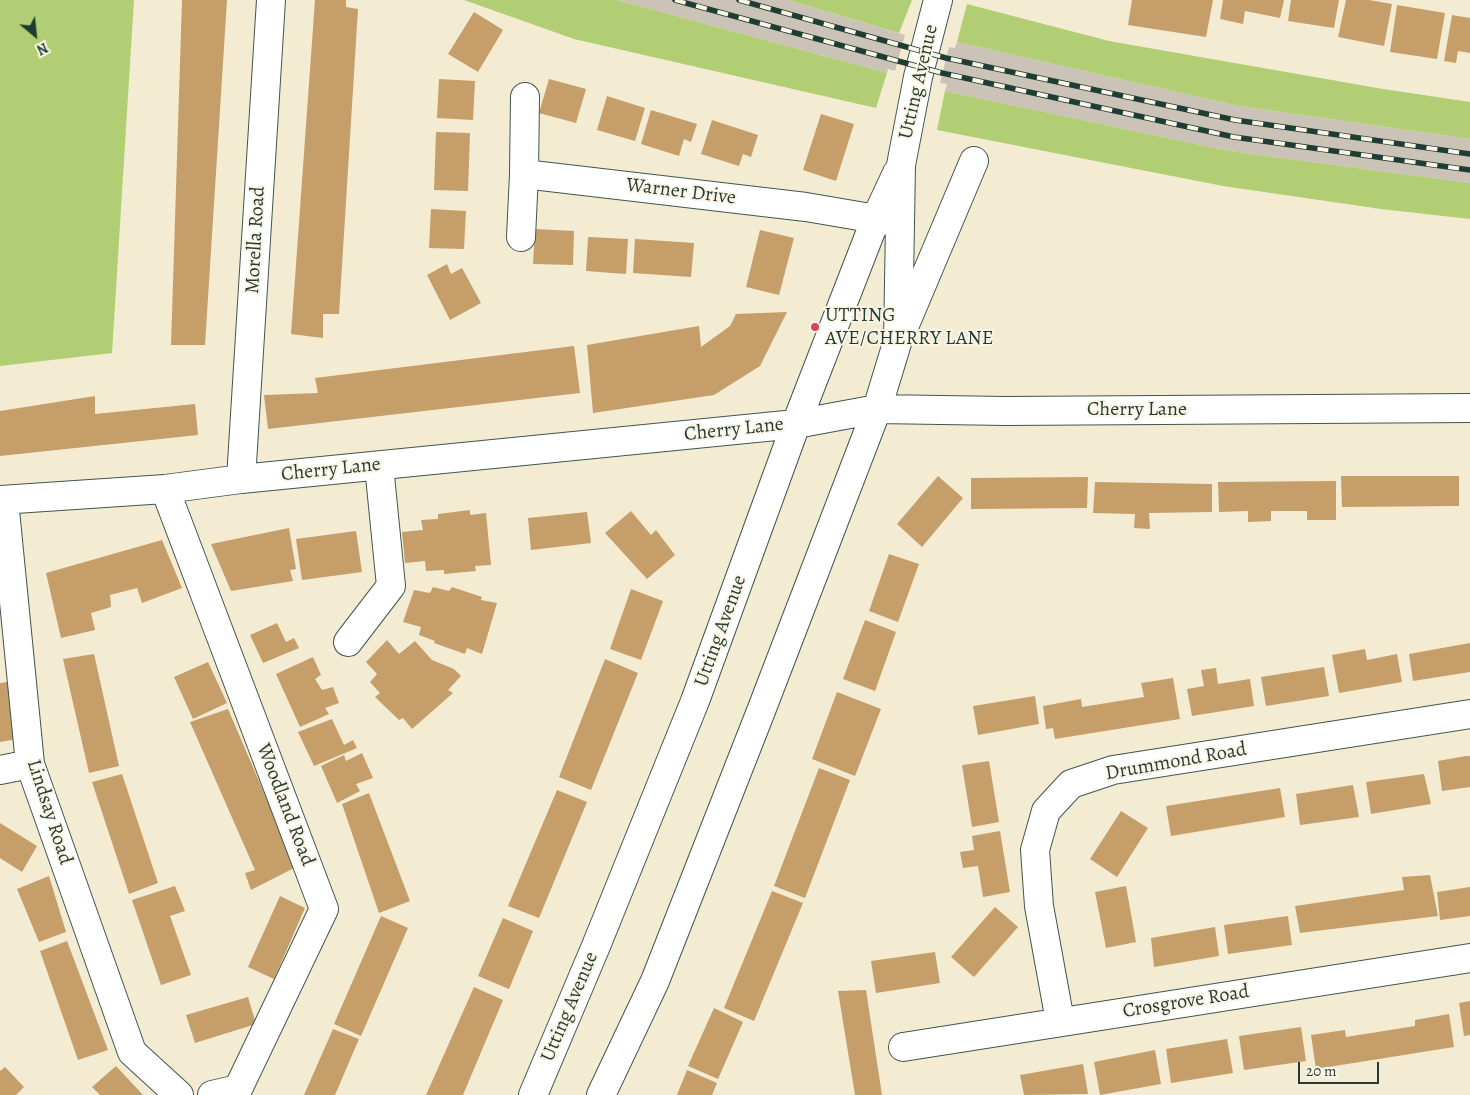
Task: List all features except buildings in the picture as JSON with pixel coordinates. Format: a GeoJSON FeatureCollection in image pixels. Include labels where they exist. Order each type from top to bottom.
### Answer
{"type":"FeatureCollection","features":[{"type":"Feature","properties":{"kind":"street","name":"Morella Road"},"geometry":{"type":"LineString","coordinates":[[241,480],[271,0]]}},
{"type":"Feature","properties":{"kind":"street","name":"Utting Avenue"},"geometry":{"type":"LineString","coordinates":[[533,1095],[596,946],[695,701],[796,424],[888,221],[918,77],[938,0]]}},
{"type":"Feature","properties":{"kind":"street"},"geometry":{"type":"LineString","coordinates":[[521,237],[525,97]]}},
{"type":"Feature","properties":{"kind":"street"},"geometry":{"type":"LineString","coordinates":[[898,340],[974,161]]}},
{"type":"Feature","properties":{"kind":"street","name":"Warner Drive"},"geometry":{"type":"LineString","coordinates":[[524,174],[796,206],[888,221]]}},
{"type":"Feature","properties":{"kind":"street","name":"Utting Avenue"},"geometry":{"type":"LineString","coordinates":[[601,1095],[658,972],[762,711],[877,409],[898,340],[888,221]]}},
{"type":"Feature","properties":{"kind":"street","name":"Cherry Lane"},"geometry":{"type":"LineString","coordinates":[[2,500],[165,489],[796,424],[877,409],[1006,411],[1470,408]]}},
{"type":"Feature","properties":{"kind":"street"},"geometry":{"type":"LineString","coordinates":[[348,642],[391,586],[380,466]]}},
{"type":"Feature","properties":{"kind":"street","name":"Woodland Road"},"geometry":{"type":"LineString","coordinates":[[165,489],[324,909],[238,1089],[212,1095]]}},
{"type":"Feature","properties":{"kind":"street","name":"Lindsay Road"},"geometry":{"type":"LineString","coordinates":[[2,500],[30,764],[132,1052],[179,1095]]}},
{"type":"Feature","properties":{"kind":"street","name":"Drummond Road"},"geometry":{"type":"LineString","coordinates":[[1060,1021],[1039,906],[1035,850],[1046,811],[1071,784],[1113,770],[1470,714]]}},
{"type":"Feature","properties":{"kind":"street"},"geometry":{"type":"LineString","coordinates":[[0,770],[30,764]]}},
{"type":"Feature","properties":{"kind":"street","name":"Crosgrove Road"},"geometry":{"type":"LineString","coordinates":[[903,1047],[1470,958]]}},
{"type":"Feature","properties":{"kind":"shaded area"},"geometry":{"type":"Polygon","coordinates":[[[617,0],[788,0],[905,35],[895,71],[888,69],[887,73],[617,0]]]}},
{"type":"Feature","properties":{"kind":"shaded area"},"geometry":{"type":"Polygon","coordinates":[[[957,42],[1239,106],[1470,139],[1470,183],[1229,151],[945,91],[947,84],[940,83],[949,47],[955,48],[957,42]]]}},
{"type":"Feature","properties":{"kind":"green space"},"geometry":{"type":"Polygon","coordinates":[[[0,0],[134,0],[112,353],[0,366],[0,0]]]}},
{"type":"Feature","properties":{"kind":"green space"},"geometry":{"type":"Polygon","coordinates":[[[464,0],[617,0],[887,73],[876,108],[574,39],[464,0]]]}},
{"type":"Feature","properties":{"kind":"green space"},"geometry":{"type":"Polygon","coordinates":[[[788,0],[912,0],[899,33],[788,0]]]}},
{"type":"Feature","properties":{"kind":"green space"},"geometry":{"type":"Polygon","coordinates":[[[967,4],[1109,41],[1383,89],[1470,102],[1470,139],[1239,106],[957,42],[967,4]]]}},
{"type":"Feature","properties":{"kind":"green space"},"geometry":{"type":"Polygon","coordinates":[[[945,91],[1229,151],[1470,183],[1470,219],[1381,209],[1223,186],[937,130],[945,91]]]}},
{"type":"Feature","properties":{"kind":"railway"},"geometry":{"type":"LineString","coordinates":[[675,0],[942,73],[1234,137],[1470,170]]}},
{"type":"Feature","properties":{"kind":"railway"},"geometry":{"type":"LineString","coordinates":[[739,0],[946,58],[1235,120],[1470,154]]}},
{"type":"Feature","properties":{"kind":"place","name":"UTTING AVE/CHERRY LANE"},"geometry":{"type":"Point","coordinates":[815,327]}}]}
